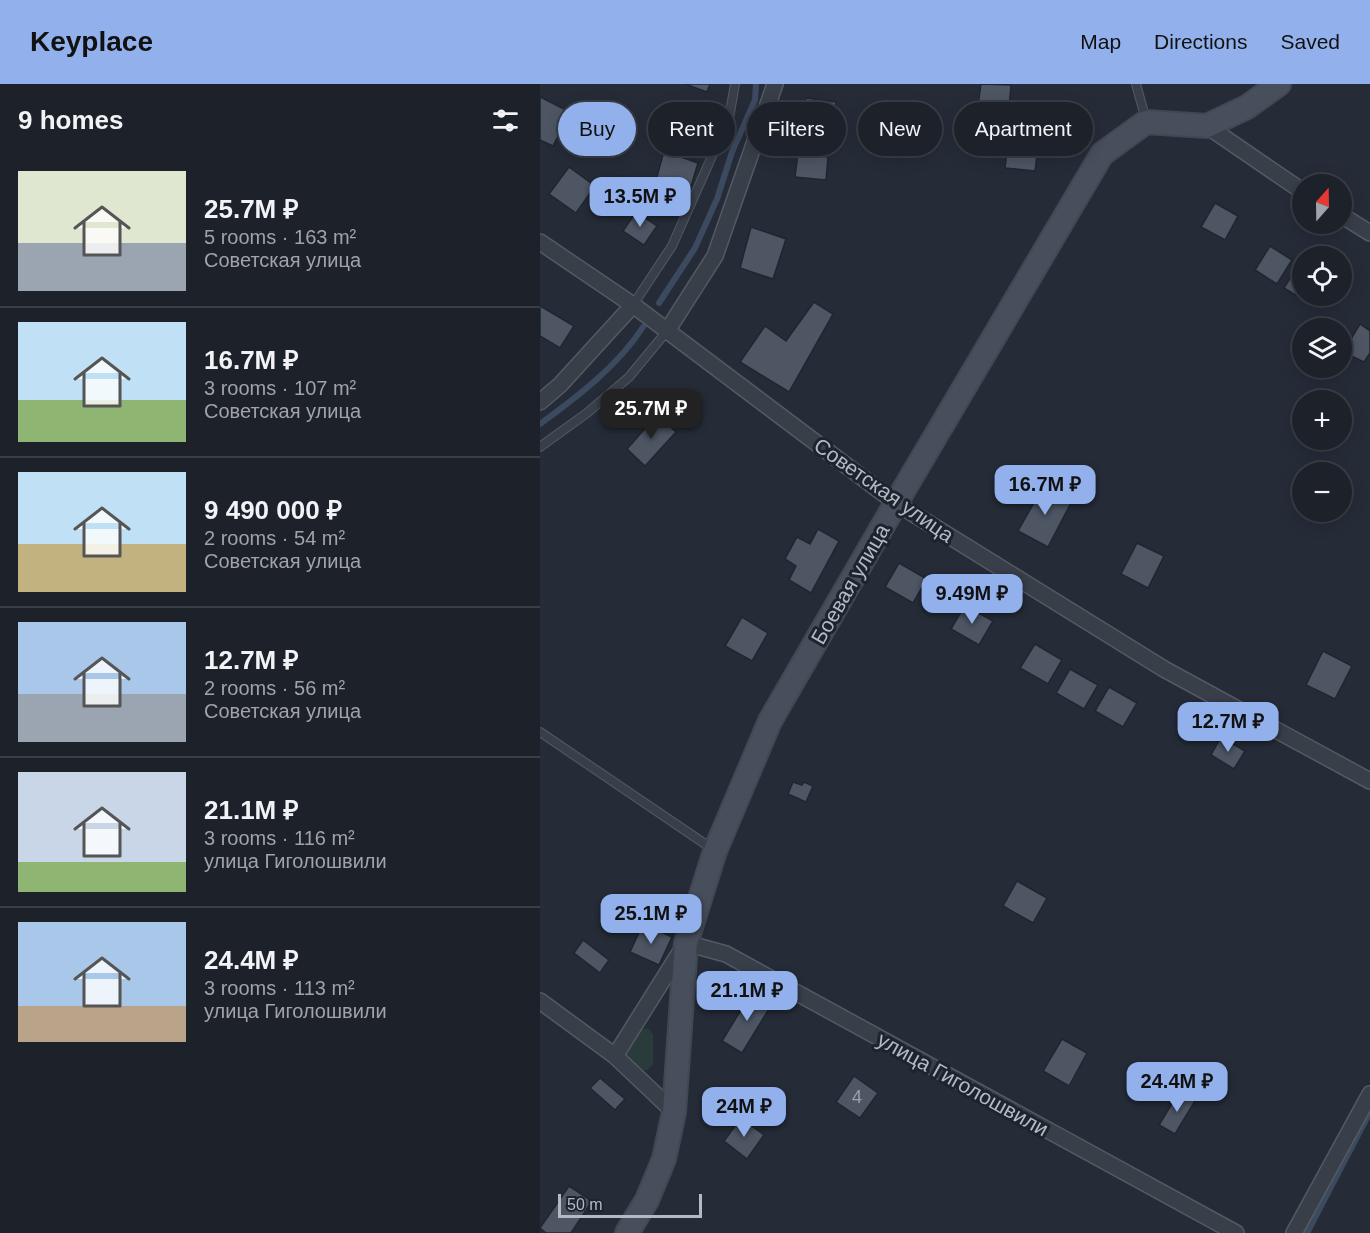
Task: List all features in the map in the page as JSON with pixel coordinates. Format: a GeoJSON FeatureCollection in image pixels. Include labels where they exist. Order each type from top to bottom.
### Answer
{"type":"FeatureCollection","features":[{"type":"Feature","properties":{"kind":"street"},"geometry":{"type":"LineString","coordinates":[[668,331],[715,256],[775,84]]}},
{"type":"Feature","properties":{"kind":"street"},"geometry":{"type":"LineString","coordinates":[[1146,122],[1207,126],[1247,107],[1279,84]]}},
{"type":"Feature","properties":{"kind":"street","name":"Боевая улица"},"geometry":{"type":"LineString","coordinates":[[627,1233],[647,1200],[664,1159],[674,1112],[686,944],[715,851],[770,721],[1102,154],[1146,122]]}},
{"type":"Feature","properties":{"kind":"street"},"geometry":{"type":"LineString","coordinates":[[1207,126],[1292,184]]}},
{"type":"Feature","properties":{"kind":"street"},"geometry":{"type":"LineString","coordinates":[[1352,222],[1370,233]]}},
{"type":"Feature","properties":{"kind":"street","name":"Советская улица"},"geometry":{"type":"LineString","coordinates":[[540,243],[633,305],[896,503],[1164,669],[1370,781]]}},
{"type":"Feature","properties":{"kind":"street"},"geometry":{"type":"LineString","coordinates":[[540,402],[560,385],[633,305]]}},
{"type":"Feature","properties":{"kind":"street"},"geometry":{"type":"LineString","coordinates":[[615,1056],[686,944]]}},
{"type":"Feature","properties":{"kind":"street","name":"улица Гиголошвили"},"geometry":{"type":"LineString","coordinates":[[686,944],[726,954],[1236,1233]]}},
{"type":"Feature","properties":{"kind":"street"},"geometry":{"type":"LineString","coordinates":[[540,1001],[615,1056],[674,1112]]}},
{"type":"Feature","properties":{"kind":"street"},"geometry":{"type":"LineString","coordinates":[[1294,1233],[1370,1094]]}},
{"type":"Feature","properties":{"kind":"lane"},"geometry":{"type":"LineString","coordinates":[[633,305],[672,246],[729,118],[735,84]]}},
{"type":"Feature","properties":{"kind":"lane"},"geometry":{"type":"LineString","coordinates":[[1136,84],[1146,122]]}},
{"type":"Feature","properties":{"kind":"lane"},"geometry":{"type":"LineString","coordinates":[[540,447],[629,377],[668,331]]}},
{"type":"Feature","properties":{"kind":"lane"},"geometry":{"type":"LineString","coordinates":[[540,732],[715,851]]}},
{"type":"Feature","properties":{"kind":"shaded area"},"geometry":{"type":"Polygon","coordinates":[[[648,1028],[653,1035],[653,1064],[647,1070],[638,1071],[623,1060],[624,1051],[639,1030],[648,1028]]]}},
{"type":"Feature","properties":{"kind":"building"},"geometry":{"type":"Polygon","coordinates":[[[685,84],[710,84],[707,92],[685,84]]]}},
{"type":"Feature","properties":{"kind":"building"},"geometry":{"type":"Polygon","coordinates":[[[981,84],[1011,85],[1010,102],[978,102],[981,84]]]}},
{"type":"Feature","properties":{"kind":"building"},"geometry":{"type":"Polygon","coordinates":[[[540,97],[558,106],[558,136],[553,146],[540,140],[540,97]]]}},
{"type":"Feature","properties":{"kind":"building"},"geometry":{"type":"Polygon","coordinates":[[[806,98],[836,102],[806,102],[806,98]]]}},
{"type":"Feature","properties":{"kind":"building"},"geometry":{"type":"Polygon","coordinates":[[[663,156],[678,156],[698,163],[686,203],[653,191],[663,156]]]}},
{"type":"Feature","properties":{"kind":"building"},"geometry":{"type":"Polygon","coordinates":[[[798,156],[828,157],[826,180],[795,177],[798,156]]]}},
{"type":"Feature","properties":{"kind":"building"},"geometry":{"type":"Polygon","coordinates":[[[1006,156],[1037,156],[1035,171],[1005,168],[1006,156]]]}},
{"type":"Feature","properties":{"kind":"building"},"geometry":{"type":"Polygon","coordinates":[[[569,167],[595,186],[576,213],[549,194],[569,167]]]}},
{"type":"Feature","properties":{"kind":"building"},"geometry":{"type":"Polygon","coordinates":[[[1215,203],[1238,216],[1225,240],[1201,227],[1215,203]]]}},
{"type":"Feature","properties":{"kind":"building"},"geometry":{"type":"Polygon","coordinates":[[[636,212],[657,226],[644,245],[623,231],[636,212]]]}},
{"type":"Feature","properties":{"kind":"building"},"geometry":{"type":"Polygon","coordinates":[[[751,227],[786,239],[773,279],[740,268],[751,227]]]}},
{"type":"Feature","properties":{"kind":"building"},"geometry":{"type":"Polygon","coordinates":[[[1270,246],[1292,260],[1277,284],[1255,270],[1270,246]]]}},
{"type":"Feature","properties":{"kind":"building"},"geometry":{"type":"Polygon","coordinates":[[[1292,275],[1292,293],[1284,288],[1292,275]]]}},
{"type":"Feature","properties":{"kind":"building"},"geometry":{"type":"Polygon","coordinates":[[[814,302],[833,314],[789,392],[740,362],[765,326],[786,341],[814,302]]]}},
{"type":"Feature","properties":{"kind":"building"},"geometry":{"type":"Polygon","coordinates":[[[540,306],[574,326],[560,348],[540,336],[540,306]]]}},
{"type":"Feature","properties":{"kind":"building"},"geometry":{"type":"Polygon","coordinates":[[[1360,324],[1370,331],[1370,353],[1364,362],[1352,356],[1352,337],[1360,324]]]}},
{"type":"Feature","properties":{"kind":"building"},"geometry":{"type":"Polygon","coordinates":[[[657,415],[676,432],[645,466],[627,449],[657,415]]]}},
{"type":"Feature","properties":{"kind":"building"},"geometry":{"type":"Polygon","coordinates":[[[1044,485],[1072,501],[1048,547],[1018,531],[1044,485]]]}},
{"type":"Feature","properties":{"kind":"building"},"geometry":{"type":"Polygon","coordinates":[[[818,529],[839,541],[811,593],[789,580],[796,566],[785,559],[797,537],[810,544],[818,529]]]}},
{"type":"Feature","properties":{"kind":"building"},"geometry":{"type":"Polygon","coordinates":[[[1137,543],[1164,556],[1148,588],[1121,574],[1137,543]]]}},
{"type":"Feature","properties":{"kind":"building"},"geometry":{"type":"Polygon","coordinates":[[[899,563],[927,579],[913,603],[885,587],[899,563]]]}},
{"type":"Feature","properties":{"kind":"building"},"geometry":{"type":"Polygon","coordinates":[[[965,605],[993,621],[979,645],[951,629],[965,605]]]}},
{"type":"Feature","properties":{"kind":"building"},"geometry":{"type":"Polygon","coordinates":[[[742,617],[768,633],[752,661],[725,646],[742,617]]]}},
{"type":"Feature","properties":{"kind":"building"},"geometry":{"type":"Polygon","coordinates":[[[1035,644],[1062,660],[1048,684],[1020,668],[1035,644]]]}},
{"type":"Feature","properties":{"kind":"building"},"geometry":{"type":"Polygon","coordinates":[[[1323,651],[1352,666],[1335,699],[1306,685],[1323,651]]]}},
{"type":"Feature","properties":{"kind":"building"},"geometry":{"type":"Polygon","coordinates":[[[1070,669],[1098,685],[1084,709],[1056,693],[1070,669]]]}},
{"type":"Feature","properties":{"kind":"building"},"geometry":{"type":"Polygon","coordinates":[[[1109,687],[1137,703],[1123,727],[1095,711],[1109,687]]]}},
{"type":"Feature","properties":{"kind":"building"},"geometry":{"type":"Polygon","coordinates":[[[1221,737],[1245,751],[1234,769],[1211,755],[1221,737]]]}},
{"type":"Feature","properties":{"kind":"building"},"geometry":{"type":"Polygon","coordinates":[[[793,782],[802,785],[804,782],[813,786],[806,802],[788,794],[793,782]]]}},
{"type":"Feature","properties":{"kind":"building"},"geometry":{"type":"Polygon","coordinates":[[[1017,881],[1047,898],[1033,923],[1003,906],[1017,881]]]}},
{"type":"Feature","properties":{"kind":"building"},"geometry":{"type":"Polygon","coordinates":[[[643,924],[672,937],[659,965],[630,952],[643,924]]]}},
{"type":"Feature","properties":{"kind":"building"},"geometry":{"type":"Polygon","coordinates":[[[583,940],[609,960],[600,973],[574,953],[583,940]]]}},
{"type":"Feature","properties":{"kind":"building"},"geometry":{"type":"Polygon","coordinates":[[[752,992],[772,1004],[742,1053],[722,1041],[752,992]]]}},
{"type":"Feature","properties":{"kind":"building"},"geometry":{"type":"Polygon","coordinates":[[[1062,1039],[1087,1053],[1069,1086],[1043,1071],[1062,1039]]]}},
{"type":"Feature","properties":{"kind":"building"},"geometry":{"type":"Polygon","coordinates":[[[854,1076],[878,1093],[860,1118],[836,1102],[854,1076]]]}},
{"type":"Feature","properties":{"kind":"building"},"geometry":{"type":"Polygon","coordinates":[[[600,1078],[625,1099],[615,1110],[590,1088],[600,1078]]]}},
{"type":"Feature","properties":{"kind":"building"},"geometry":{"type":"Polygon","coordinates":[[[1179,1092],[1195,1101],[1175,1134],[1159,1125],[1179,1092]]]}},
{"type":"Feature","properties":{"kind":"building"},"geometry":{"type":"Polygon","coordinates":[[[741,1118],[764,1135],[747,1159],[724,1141],[741,1118]]]}},
{"type":"Feature","properties":{"kind":"building"},"geometry":{"type":"Polygon","coordinates":[[[569,1186],[592,1201],[571,1233],[546,1233],[540,1228],[569,1186]]]}},
{"type":"Feature","properties":{"kind":"waterway"},"geometry":{"type":"LineString","coordinates":[[659,303],[695,248],[717,199],[732,152],[755,100],[756,84]]}},
{"type":"Feature","properties":{"kind":"waterway"},"geometry":{"type":"LineString","coordinates":[[540,424],[609,368],[643,327]]}},
{"type":"Feature","properties":{"kind":"waterway"},"geometry":{"type":"LineString","coordinates":[[1307,1233],[1370,1112]]}}]}
